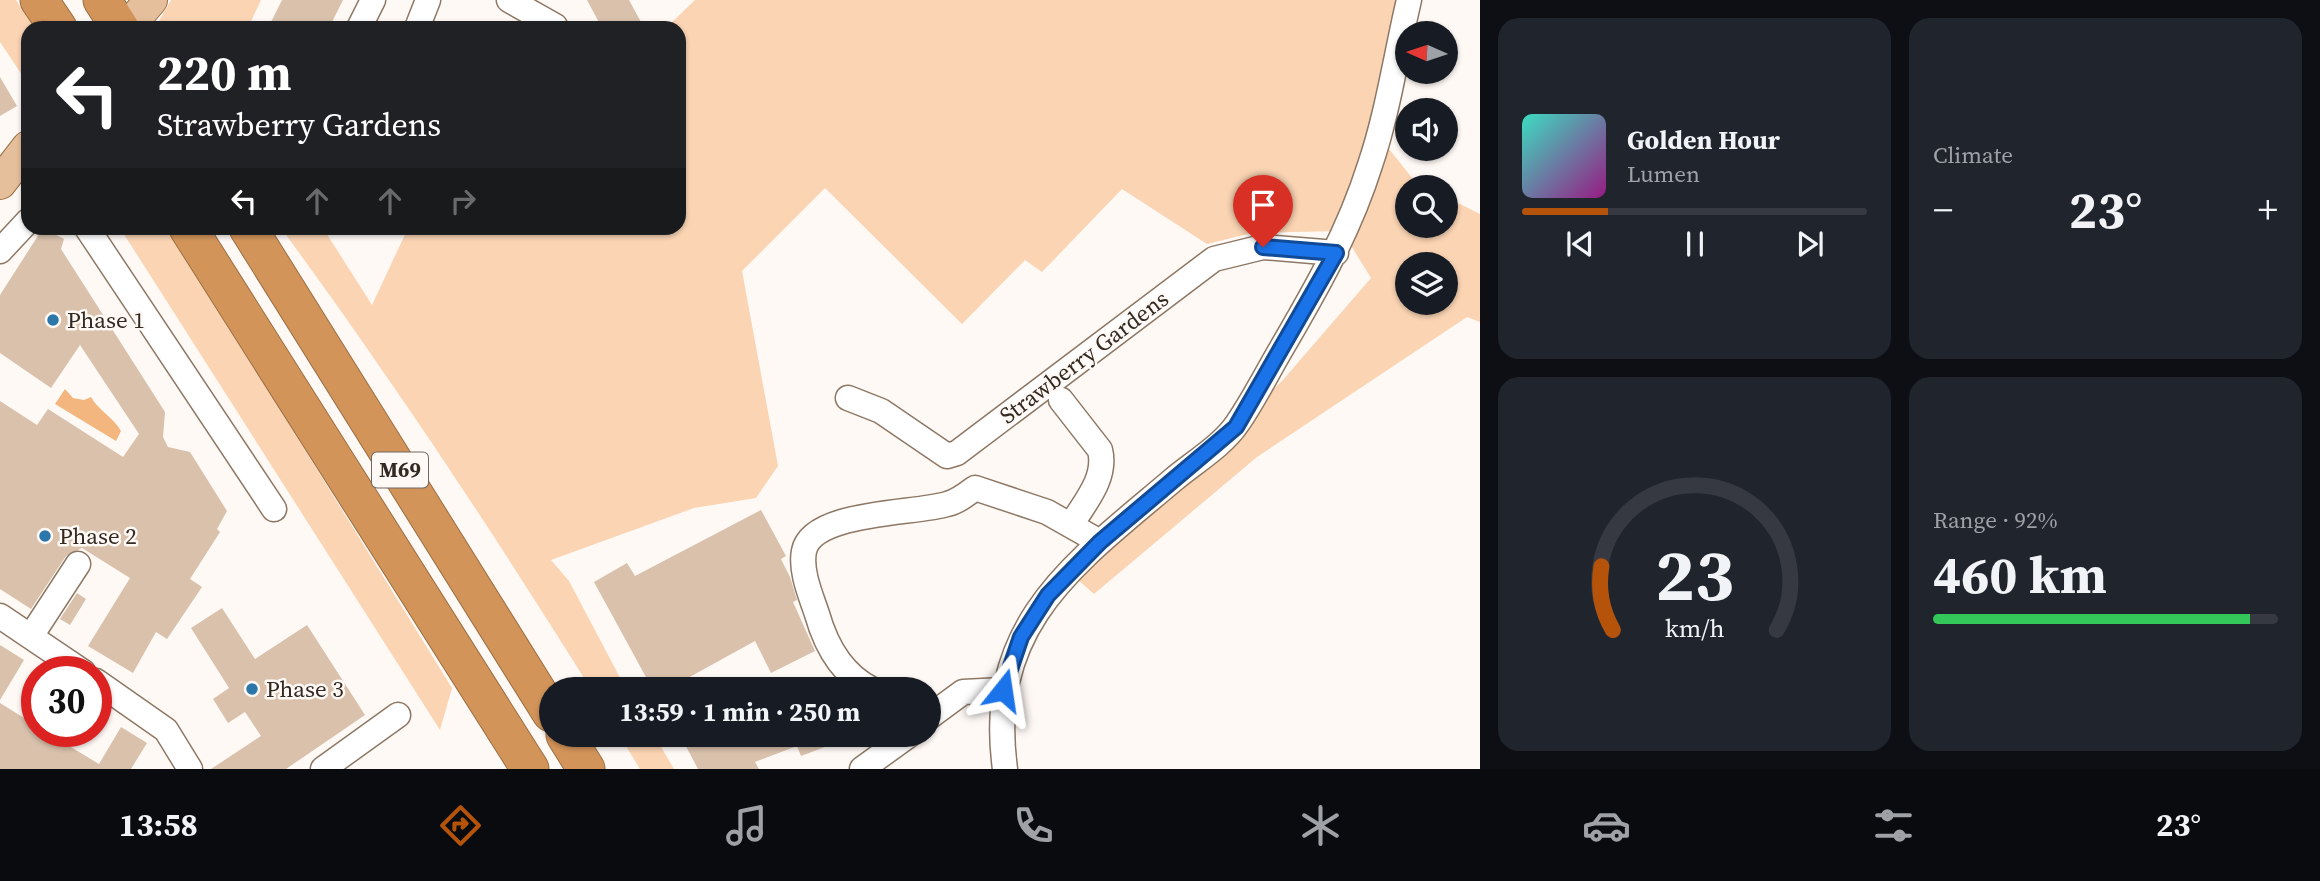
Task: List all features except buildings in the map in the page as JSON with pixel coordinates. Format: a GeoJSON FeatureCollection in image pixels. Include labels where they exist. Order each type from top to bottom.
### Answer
{"type":"FeatureCollection","features":[{"type":"Feature","properties":{"kind":"highway"},"geometry":{"type":"LineString","coordinates":[[39,0],[53,21]]}},
{"type":"Feature","properties":{"kind":"highway"},"geometry":{"type":"LineString","coordinates":[[102,0],[116,21]]}},
{"type":"Feature","properties":{"kind":"highway","name":"M69"},"geometry":{"type":"LineString","coordinates":[[192,235],[530,769]]}},
{"type":"Feature","properties":{"kind":"highway","name":"M69"},"geometry":{"type":"LineString","coordinates":[[252,235],[539,694]]}},
{"type":"Feature","properties":{"kind":"highway"},"geometry":{"type":"LineString","coordinates":[[572,747],[586,769]]}},
{"type":"Feature","properties":{"kind":"main road"},"geometry":{"type":"LineString","coordinates":[[133,21],[151,0]]}},
{"type":"Feature","properties":{"kind":"main road"},"geometry":{"type":"LineString","coordinates":[[0,183],[21,156]]}},
{"type":"Feature","properties":{"kind":"street"},"geometry":{"type":"LineString","coordinates":[[363,21],[373,0]]}},
{"type":"Feature","properties":{"kind":"street"},"geometry":{"type":"LineString","coordinates":[[420,21],[428,0]]}},
{"type":"Feature","properties":{"kind":"street"},"geometry":{"type":"LineString","coordinates":[[509,0],[546,21]]}},
{"type":"Feature","properties":{"kind":"street"},"geometry":{"type":"LineString","coordinates":[[1005,769],[1000,716],[1003,690],[1011,660],[1034,615],[1048,595],[1100,542],[1236,427],[1336,253],[1367,175],[1409,0]]}},
{"type":"Feature","properties":{"kind":"street"},"geometry":{"type":"LineString","coordinates":[[0,250],[21,228]]}},
{"type":"Feature","properties":{"kind":"street"},"geometry":{"type":"LineString","coordinates":[[92,235],[274,509]]}},
{"type":"Feature","properties":{"kind":"street","name":"Strawberry Gardens"},"geometry":{"type":"LineString","coordinates":[[848,398],[881,411],[947,456],[957,453],[1214,259],[1263,247],[1336,253]]}},
{"type":"Feature","properties":{"kind":"street"},"geometry":{"type":"LineString","coordinates":[[1061,400],[1100,450],[1103,460],[1102,471],[1071,525]]}},
{"type":"Feature","properties":{"kind":"street"},"geometry":{"type":"LineString","coordinates":[[856,677],[841,666],[820,625],[806,579],[804,551],[810,539],[827,527],[860,517],[949,504],[975,488],[1047,512],[1100,542]]}},
{"type":"Feature","properties":{"kind":"street"},"geometry":{"type":"LineString","coordinates":[[31,636],[78,564]]}},
{"type":"Feature","properties":{"kind":"street"},"geometry":{"type":"LineString","coordinates":[[0,616],[60,656]]}},
{"type":"Feature","properties":{"kind":"street"},"geometry":{"type":"LineString","coordinates":[[941,706],[963,692],[1003,690]]}},
{"type":"Feature","properties":{"kind":"street"},"geometry":{"type":"LineString","coordinates":[[112,692],[166,730],[190,769]]}},
{"type":"Feature","properties":{"kind":"street"},"geometry":{"type":"LineString","coordinates":[[323,769],[398,715]]}},
{"type":"Feature","properties":{"kind":"street"},"geometry":{"type":"LineString","coordinates":[[863,769],[893,747]]}},
{"type":"Feature","properties":{"kind":"shaded area"},"geometry":{"type":"Polygon","coordinates":[[[0,0],[16,0],[30,21],[21,21],[21,74],[0,42],[0,0]]]}},
{"type":"Feature","properties":{"kind":"shaded area"},"geometry":{"type":"Polygon","coordinates":[[[171,0],[261,0],[251,21],[159,21],[171,0]]]}},
{"type":"Feature","properties":{"kind":"shaded area"},"geometry":{"type":"Polygon","coordinates":[[[695,0],[1399,0],[1377,134],[1395,156],[1395,161],[1399,161],[1410,175],[1395,175],[1395,238],[1458,238],[1458,203],[1480,214],[1480,322],[1467,317],[1257,457],[1094,594],[1077,579],[1282,381],[1371,278],[1342,231],[1252,233],[1207,244],[1122,189],[1042,272],[1025,260],[962,324],[825,188],[742,271],[778,466],[756,498],[694,508],[551,560],[569,581],[620,677],[583,677],[440,456],[286,235],[327,235],[372,305],[405,235],[686,235],[686,21],[673,21],[695,0]]]}},
{"type":"Feature","properties":{"kind":"shaded area"},"geometry":{"type":"Polygon","coordinates":[[[124,235],[172,235],[452,688],[440,730],[124,235]]]}},
{"type":"Feature","properties":{"kind":"shaded area"},"geometry":{"type":"Polygon","coordinates":[[[65,389],[73,398],[84,400],[91,397],[121,431],[116,441],[55,404],[65,389]]]}},
{"type":"Feature","properties":{"kind":"shaded area"},"geometry":{"type":"Polygon","coordinates":[[[626,747],[661,747],[674,769],[640,769],[626,747]]]}},
{"type":"Feature","properties":{"kind":"place","name":"Phase 1"},"geometry":{"type":"Point","coordinates":[53,320]}},
{"type":"Feature","properties":{"kind":"place","name":"Phase 2"},"geometry":{"type":"Point","coordinates":[45,536]}},
{"type":"Feature","properties":{"kind":"place","name":"Phase 3"},"geometry":{"type":"Point","coordinates":[252,689]}},
{"type":"Feature","properties":{"kind":"route"},"geometry":{"type":"LineString","coordinates":[[1003,690],[1021,637],[1048,595],[1100,542],[1236,427],[1336,253],[1263,247]]}}]}
